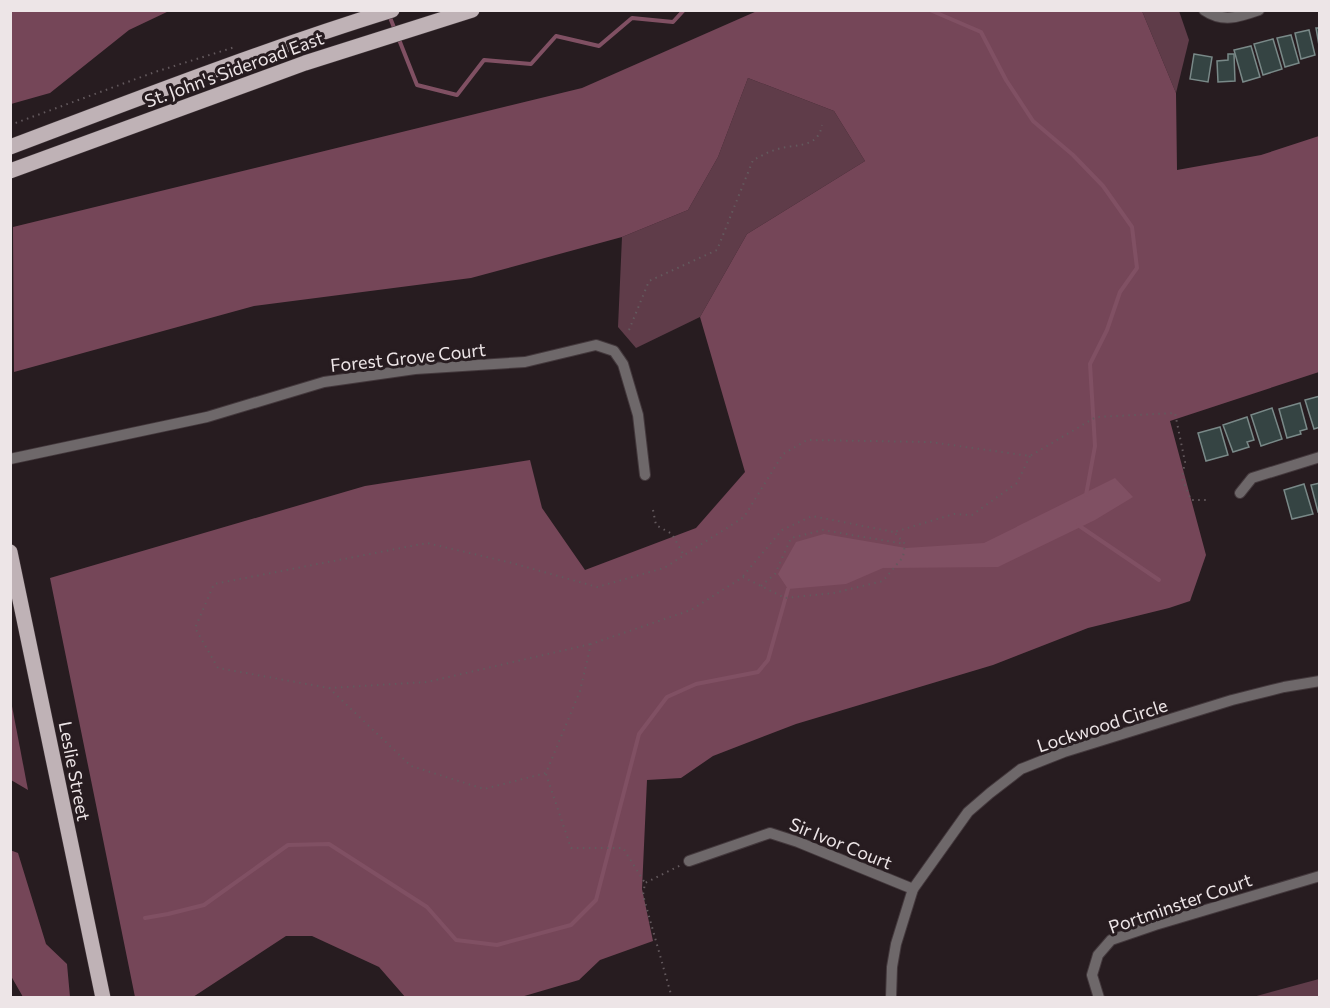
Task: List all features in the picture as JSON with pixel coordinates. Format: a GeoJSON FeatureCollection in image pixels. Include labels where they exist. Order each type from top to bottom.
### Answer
{"type":"FeatureCollection","features":[{"type":"Feature","properties":{"kind":"main road","name":"St. John's Sideroad East"},"geometry":{"type":"LineString","coordinates":[[10,147],[162,90],[392,10]]}},
{"type":"Feature","properties":{"kind":"main road","name":"St. John's Sideroad East"},"geometry":{"type":"LineString","coordinates":[[10,171],[352,47],[472,10]]}},
{"type":"Feature","properties":{"kind":"main road","name":"Leslie Street"},"geometry":{"type":"LineString","coordinates":[[10,552],[103,998]]}},
{"type":"Feature","properties":{"kind":"street"},"geometry":{"type":"LineString","coordinates":[[1204,10],[1214,17],[1228,19],[1259,10]]}},
{"type":"Feature","properties":{"kind":"street","name":"Forest Grove Court"},"geometry":{"type":"LineString","coordinates":[[10,459],[207,417],[324,382],[415,369],[525,362],[596,345],[614,351],[623,364],[638,415],[645,475]]}},
{"type":"Feature","properties":{"kind":"street"},"geometry":{"type":"LineString","coordinates":[[1240,493],[1252,478],[1320,457]]}},
{"type":"Feature","properties":{"kind":"street","name":"Lockwood Circle"},"geometry":{"type":"LineString","coordinates":[[891,998],[892,967],[896,944],[914,890],[968,812],[990,792],[1021,770],[1064,752],[1203,711],[1232,700],[1320,681]]}},
{"type":"Feature","properties":{"kind":"street","name":"Sir Ivor Court"},"geometry":{"type":"LineString","coordinates":[[689,861],[770,833],[798,842],[914,890]]}},
{"type":"Feature","properties":{"kind":"street","name":"Portminster Court"},"geometry":{"type":"LineString","coordinates":[[1099,998],[1092,975],[1098,955],[1111,940],[1320,876]]}},
{"type":"Feature","properties":{"kind":"path"},"geometry":{"type":"LineString","coordinates":[[10,125],[155,72],[240,46]]}},
{"type":"Feature","properties":{"kind":"path"},"geometry":{"type":"LineString","coordinates":[[629,330],[649,281],[717,249],[753,160],[776,149],[810,143],[821,133],[822,125]]}},
{"type":"Feature","properties":{"kind":"path"},"geometry":{"type":"LineString","coordinates":[[1030,456],[930,442],[807,440],[783,453],[744,517],[664,568],[597,587],[512,563],[427,543],[214,584],[195,628],[218,668],[329,688],[427,682],[591,644],[691,610],[743,577],[782,530],[812,516],[894,532],[954,514],[972,515],[1017,483],[1030,456],[1096,417],[1175,413],[1185,462],[1182,478],[1191,500],[1210,500]]}},
{"type":"Feature","properties":{"kind":"path"},"geometry":{"type":"LineString","coordinates":[[653,510],[656,525],[672,534],[684,555]]}},
{"type":"Feature","properties":{"kind":"path"},"geometry":{"type":"LineString","coordinates":[[761,586],[776,574],[791,537],[823,530],[905,544]]}},
{"type":"Feature","properties":{"kind":"path"},"geometry":{"type":"LineString","coordinates":[[894,532],[905,544]]}},
{"type":"Feature","properties":{"kind":"path"},"geometry":{"type":"LineString","coordinates":[[743,577],[785,598],[834,593],[883,581],[903,556],[905,544]]}},
{"type":"Feature","properties":{"kind":"path"},"geometry":{"type":"LineString","coordinates":[[591,644],[580,691],[546,774],[571,848],[623,848],[645,883],[643,895],[672,998]]}},
{"type":"Feature","properties":{"kind":"path"},"geometry":{"type":"LineString","coordinates":[[329,688],[411,766],[484,789],[546,774]]}},
{"type":"Feature","properties":{"kind":"path"},"geometry":{"type":"LineString","coordinates":[[645,883],[689,861]]}},
{"type":"Feature","properties":{"kind":"shaded area"},"geometry":{"type":"Polygon","coordinates":[[[11,10],[169,11],[129,30],[50,93],[11,104],[11,10]]]}},
{"type":"Feature","properties":{"kind":"shaded area"},"geometry":{"type":"Polygon","coordinates":[[[757,11],[1142,11],[1176,93],[1177,170],[1261,155],[1319,136],[1319,372],[1170,421],[1206,555],[1190,601],[1088,628],[993,665],[796,724],[713,756],[681,778],[647,780],[642,889],[653,941],[600,960],[579,980],[521,997],[406,998],[379,967],[312,936],[286,936],[193,997],[135,997],[50,578],[365,486],[530,460],[542,508],[585,570],[696,528],[745,472],[700,317],[747,234],[865,161],[834,111],[748,78],[718,157],[688,210],[622,237],[471,278],[254,306],[14,372],[13,227],[582,88],[757,11]]]}},
{"type":"Feature","properties":{"kind":"shaded area"},"geometry":{"type":"Polygon","coordinates":[[[1142,11],[1179,11],[1189,40],[1176,93],[1142,11]]]}},
{"type":"Feature","properties":{"kind":"shaded area"},"geometry":{"type":"Polygon","coordinates":[[[748,78],[834,111],[865,161],[747,234],[700,317],[636,348],[618,327],[622,237],[688,210],[718,157],[748,78]]]}},
{"type":"Feature","properties":{"kind":"shaded area"},"geometry":{"type":"Polygon","coordinates":[[[1115,478],[1133,497],[1095,520],[998,567],[883,568],[846,584],[788,589],[778,574],[796,542],[824,534],[906,548],[984,543],[1115,478]]]}},
{"type":"Feature","properties":{"kind":"shaded area"},"geometry":{"type":"Polygon","coordinates":[[[11,701],[28,790],[11,780],[11,701]]]}},
{"type":"Feature","properties":{"kind":"shaded area"},"geometry":{"type":"Polygon","coordinates":[[[10,850],[18,853],[46,944],[67,964],[70,997],[23,997],[11,976],[10,850]]]}},
{"type":"Feature","properties":{"kind":"shaded area"},"geometry":{"type":"Polygon","coordinates":[[[1319,979],[1319,997],[1253,997],[1319,979]]]}},
{"type":"Feature","properties":{"kind":"building"},"geometry":{"type":"Polygon","coordinates":[[[1316,28],[1320,28],[1320,51],[1316,28]]]}},
{"type":"Feature","properties":{"kind":"building"},"geometry":{"type":"Polygon","coordinates":[[[1309,30],[1315,55],[1301,59],[1295,33],[1309,30]]]}},
{"type":"Feature","properties":{"kind":"building"},"geometry":{"type":"Polygon","coordinates":[[[1291,35],[1299,63],[1285,67],[1277,38],[1291,35]]]}},
{"type":"Feature","properties":{"kind":"building"},"geometry":{"type":"Polygon","coordinates":[[[1273,39],[1282,69],[1263,75],[1254,44],[1273,39]]]}},
{"type":"Feature","properties":{"kind":"building"},"geometry":{"type":"Polygon","coordinates":[[[1251,46],[1260,77],[1243,82],[1234,50],[1251,46]]]}},
{"type":"Feature","properties":{"kind":"building"},"geometry":{"type":"Polygon","coordinates":[[[1194,54],[1212,57],[1208,82],[1190,79],[1194,54]]]}},
{"type":"Feature","properties":{"kind":"building"},"geometry":{"type":"Polygon","coordinates":[[[1228,54],[1234,54],[1235,81],[1218,82],[1217,61],[1228,60],[1228,54]]]}},
{"type":"Feature","properties":{"kind":"building"},"geometry":{"type":"Polygon","coordinates":[[[1320,396],[1320,427],[1314,429],[1305,400],[1320,396]]]}},
{"type":"Feature","properties":{"kind":"building"},"geometry":{"type":"Polygon","coordinates":[[[1300,403],[1307,429],[1300,431],[1301,434],[1287,438],[1279,409],[1300,403]]]}},
{"type":"Feature","properties":{"kind":"building"},"geometry":{"type":"Polygon","coordinates":[[[1272,408],[1282,439],[1261,446],[1251,415],[1272,408]]]}},
{"type":"Feature","properties":{"kind":"building"},"geometry":{"type":"Polygon","coordinates":[[[1247,417],[1254,440],[1247,442],[1249,447],[1233,452],[1223,425],[1247,417]]]}},
{"type":"Feature","properties":{"kind":"building"},"geometry":{"type":"Polygon","coordinates":[[[1220,427],[1228,455],[1206,461],[1198,433],[1220,427]]]}},
{"type":"Feature","properties":{"kind":"building"},"geometry":{"type":"Polygon","coordinates":[[[1320,483],[1320,511],[1318,512],[1311,485],[1320,483]]]}},
{"type":"Feature","properties":{"kind":"building"},"geometry":{"type":"Polygon","coordinates":[[[1304,484],[1313,514],[1292,519],[1284,490],[1304,484]]]}},
{"type":"Feature","properties":{"kind":"waterway"},"geometry":{"type":"LineString","coordinates":[[398,37],[417,85],[457,95],[484,60],[531,64],[556,36],[599,46],[632,18],[673,22],[684,10]]}},
{"type":"Feature","properties":{"kind":"waterway"},"geometry":{"type":"LineString","coordinates":[[930,10],[981,32],[1006,80],[1033,121],[1073,155],[1103,186],[1132,227],[1137,268],[1120,292],[1107,330],[1090,364],[1095,446],[1086,495]]}},
{"type":"Feature","properties":{"kind":"waterway"},"geometry":{"type":"LineString","coordinates":[[389,15],[395,30]]}},
{"type":"Feature","properties":{"kind":"waterway"},"geometry":{"type":"LineString","coordinates":[[1078,525],[1159,580]]}},
{"type":"Feature","properties":{"kind":"waterway"},"geometry":{"type":"LineString","coordinates":[[145,918],[204,905],[288,845],[329,844],[427,907],[456,940],[497,945],[571,925],[596,900],[639,734],[667,697],[696,684],[758,672],[768,660],[788,589]]}}]}
